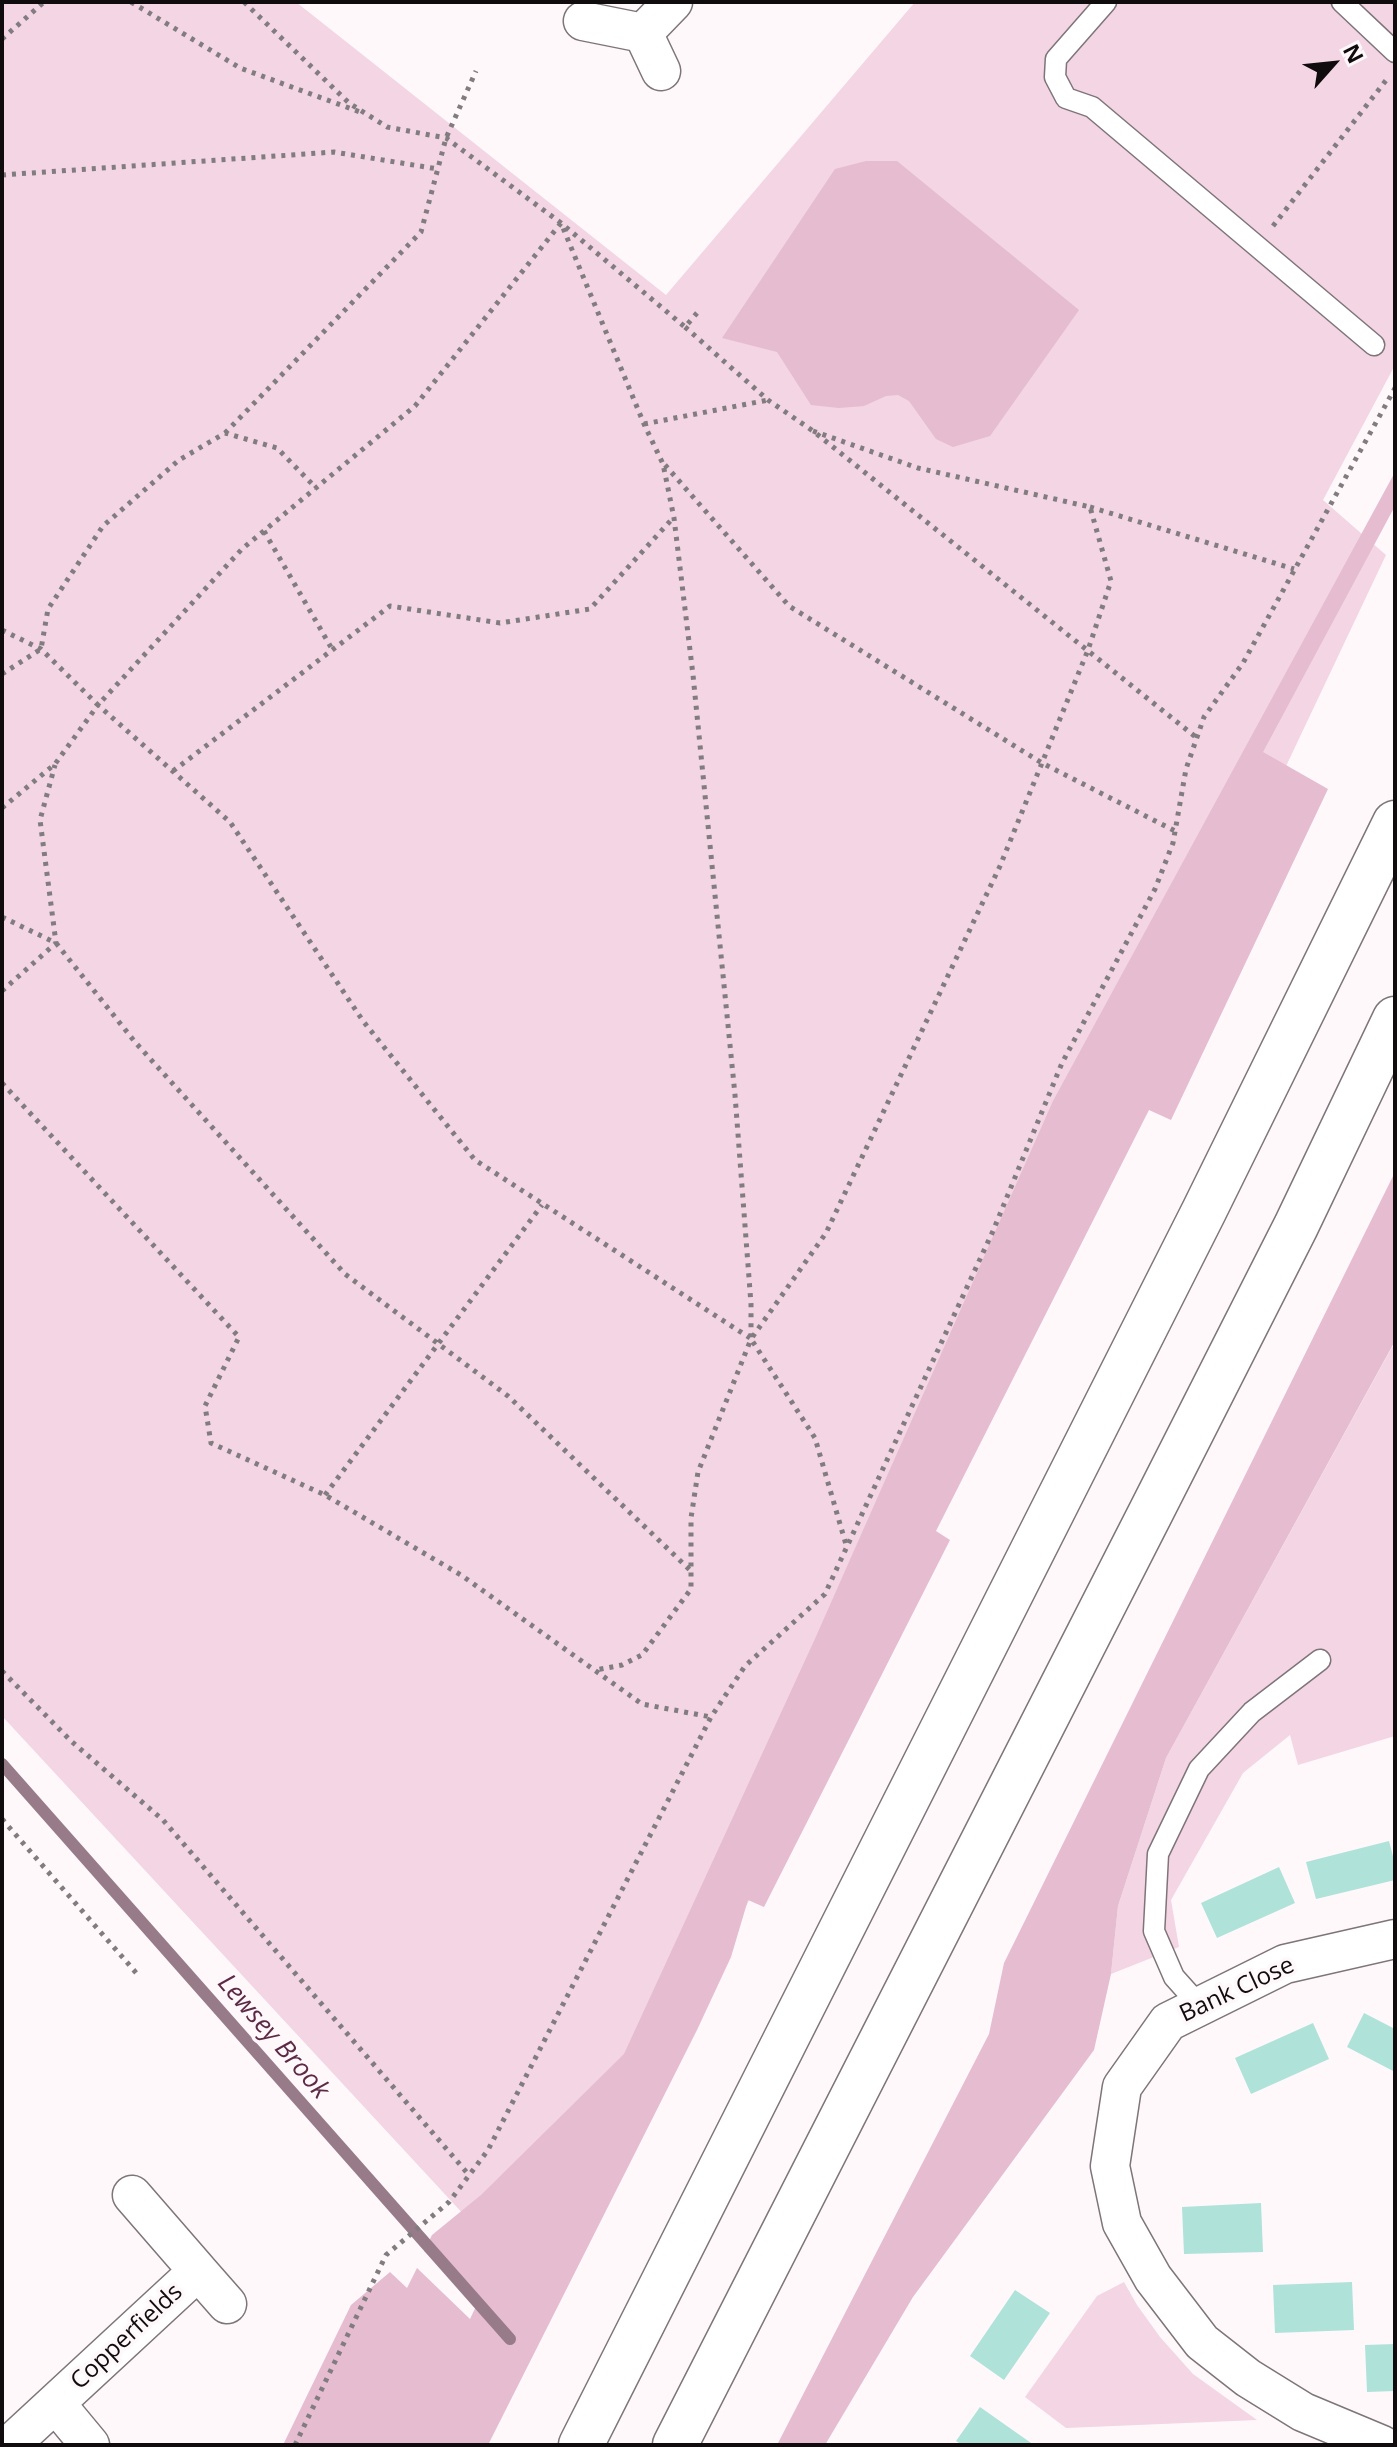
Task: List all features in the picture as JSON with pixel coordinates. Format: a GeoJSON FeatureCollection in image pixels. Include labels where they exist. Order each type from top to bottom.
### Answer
{"type":"FeatureCollection","features":[{"type":"Feature","properties":{"kind":"highway"},"geometry":{"type":"LineString","coordinates":[[581,2445],[1163,1292],[1395,823]]}},
{"type":"Feature","properties":{"kind":"highway"},"geometry":{"type":"LineString","coordinates":[[675,2445],[1296,1226],[1395,1019]]}},
{"type":"Feature","properties":{"kind":"street"},"geometry":{"type":"LineString","coordinates":[[643,33],[673,2]]}},
{"type":"Feature","properties":{"kind":"street"},"geometry":{"type":"LineString","coordinates":[[583,21],[643,33]]}},
{"type":"Feature","properties":{"kind":"street"},"geometry":{"type":"LineString","coordinates":[[643,33],[661,71]]}},
{"type":"Feature","properties":{"kind":"street","name":"Bank Close"},"geometry":{"type":"LineString","coordinates":[[1382,2445],[1303,2412],[1248,2378],[1202,2342],[1153,2278],[1122,2223],[1110,2166],[1122,2087],[1168,2022],[1285,1964],[1395,1939]]}},
{"type":"Feature","properties":{"kind":"street","name":"Copperfields"},"geometry":{"type":"LineString","coordinates":[[132,2195],[227,2304]]}},
{"type":"Feature","properties":{"kind":"street","name":"Copperfields"},"geometry":{"type":"LineString","coordinates":[[10,2445],[198,2271]]}},
{"type":"Feature","properties":{"kind":"street","name":"Copperfields"},"geometry":{"type":"LineString","coordinates":[[56,2404],[90,2445]]}},
{"type":"Feature","properties":{"kind":"lane"},"geometry":{"type":"LineString","coordinates":[[1106,2],[1056,59],[1055,77],[1066,98],[1092,107],[1374,345]]}},
{"type":"Feature","properties":{"kind":"lane"},"geometry":{"type":"LineString","coordinates":[[1342,2],[1395,52]]}},
{"type":"Feature","properties":{"kind":"lane"},"geometry":{"type":"LineString","coordinates":[[1200,2006],[1174,1977],[1154,1931],[1158,1854],[1199,1769],[1252,1712],[1320,1660]]}},
{"type":"Feature","properties":{"kind":"path"},"geometry":{"type":"LineString","coordinates":[[2,39],[44,2]]}},
{"type":"Feature","properties":{"kind":"path"},"geometry":{"type":"LineString","coordinates":[[131,2],[240,68],[370,116]]}},
{"type":"Feature","properties":{"kind":"path"},"geometry":{"type":"LineString","coordinates":[[244,2],[349,103],[387,127],[446,138],[561,223],[768,400],[813,431],[1197,738]]}},
{"type":"Feature","properties":{"kind":"path"},"geometry":{"type":"LineString","coordinates":[[1257,246],[1395,68]]}},
{"type":"Feature","properties":{"kind":"path"},"geometry":{"type":"LineString","coordinates":[[2,674],[41,649],[48,609],[103,526],[179,460],[225,433],[421,232],[446,138],[476,71]]}},
{"type":"Feature","properties":{"kind":"path"},"geometry":{"type":"LineString","coordinates":[[2,175],[334,152],[438,169]]}},
{"type":"Feature","properties":{"kind":"path"},"geometry":{"type":"LineString","coordinates":[[561,223],[663,464],[674,518],[735,1095],[751,1339]]}},
{"type":"Feature","properties":{"kind":"path"},"geometry":{"type":"LineString","coordinates":[[2,808],[55,764],[98,705],[242,549],[415,406],[561,223]]}},
{"type":"Feature","properties":{"kind":"path"},"geometry":{"type":"LineString","coordinates":[[685,327],[697,313]]}},
{"type":"Feature","properties":{"kind":"path"},"geometry":{"type":"LineString","coordinates":[[295,2445],[386,2255],[449,2202],[488,2150],[711,1717],[745,1666],[825,1594],[993,1231],[1062,1063],[1155,889],[1173,843],[1186,769],[1204,717],[1243,663],[1395,388]]}},
{"type":"Feature","properties":{"kind":"path"},"geometry":{"type":"LineString","coordinates":[[644,424],[768,400]]}},
{"type":"Feature","properties":{"kind":"path"},"geometry":{"type":"LineString","coordinates":[[813,431],[918,468],[1090,507],[1294,569]]}},
{"type":"Feature","properties":{"kind":"path"},"geometry":{"type":"LineString","coordinates":[[225,433],[277,448],[316,488]]}},
{"type":"Feature","properties":{"kind":"path"},"geometry":{"type":"LineString","coordinates":[[663,464],[789,606],[1042,763],[1175,831]]}},
{"type":"Feature","properties":{"kind":"path"},"geometry":{"type":"LineString","coordinates":[[596,1670],[622,1665],[642,1655],[691,1589],[691,1518],[698,1472],[751,1339],[826,1233],[1000,866],[1088,650],[1111,581],[1090,507]]}},
{"type":"Feature","properties":{"kind":"path"},"geometry":{"type":"LineString","coordinates":[[173,771],[390,606],[500,623],[590,609],[674,518]]}},
{"type":"Feature","properties":{"kind":"path"},"geometry":{"type":"LineString","coordinates":[[264,531],[332,649]]}},
{"type":"Feature","properties":{"kind":"path"},"geometry":{"type":"LineString","coordinates":[[2,630],[41,649],[98,705],[230,822],[363,1021],[475,1160],[751,1339],[815,1438],[847,1549]]}},
{"type":"Feature","properties":{"kind":"path"},"geometry":{"type":"LineString","coordinates":[[55,764],[40,820],[56,943]]}},
{"type":"Feature","properties":{"kind":"path"},"geometry":{"type":"LineString","coordinates":[[2,917],[56,943],[135,1042],[345,1274],[508,1396],[691,1571]]}},
{"type":"Feature","properties":{"kind":"path"},"geometry":{"type":"LineString","coordinates":[[2,991],[56,943]]}},
{"type":"Feature","properties":{"kind":"path"},"geometry":{"type":"LineString","coordinates":[[2,1083],[239,1337],[205,1406],[211,1443],[325,1495],[461,1575],[642,1704],[711,1717]]}},
{"type":"Feature","properties":{"kind":"path"},"geometry":{"type":"LineString","coordinates":[[325,1495],[542,1205]]}},
{"type":"Feature","properties":{"kind":"path"},"geometry":{"type":"LineString","coordinates":[[2,1671],[71,1741],[163,1820],[469,2175]]}},
{"type":"Feature","properties":{"kind":"path"},"geometry":{"type":"LineString","coordinates":[[2,1819],[138,1975]]}},
{"type":"Feature","properties":{"kind":"shaded area"},"geometry":{"type":"Polygon","coordinates":[[[2,2],[296,2],[666,295],[915,2],[1395,2],[1395,365],[1323,500],[1386,555],[554,2312],[2,1716],[2,2]]]}},
{"type":"Feature","properties":{"kind":"shaded area"},"geometry":{"type":"Polygon","coordinates":[[[866,161],[897,161],[1079,310],[990,436],[953,447],[936,439],[909,401],[898,395],[886,396],[864,406],[839,408],[811,405],[777,352],[722,338],[835,169],[866,161]]]}},
{"type":"Feature","properties":{"kind":"shaded area"},"geometry":{"type":"Polygon","coordinates":[[[1395,472],[1395,506],[1263,752],[1328,789],[1171,1120],[1149,1110],[936,1531],[950,1540],[764,1907],[748,1900],[731,1957],[697,2030],[488,2445],[283,2445],[351,2305],[390,2272],[407,2288],[417,2268],[470,2319],[480,2298],[424,2251],[432,2235],[481,2195],[624,2054],[814,1641],[1053,1101],[1395,472]]]}},
{"type":"Feature","properties":{"kind":"shaded area"},"geometry":{"type":"Polygon","coordinates":[[[1395,1172],[1395,1341],[1166,1758],[1118,1906],[1111,1974],[1094,2050],[913,2297],[825,2445],[777,2445],[989,2034],[1004,1963],[1395,1172]]]}},
{"type":"Feature","properties":{"kind":"shaded area"},"geometry":{"type":"Polygon","coordinates":[[[1392,1347],[1395,1348],[1395,1736],[1298,1765],[1290,1735],[1243,1773],[1171,1900],[1179,1947],[1111,1974],[1118,1906],[1166,1758],[1392,1347]]]}},
{"type":"Feature","properties":{"kind":"shaded area"},"geometry":{"type":"Polygon","coordinates":[[[1124,2282],[1160,2337],[1193,2374],[1257,2420],[1066,2428],[1025,2397],[1097,2296],[1124,2282]]]}},
{"type":"Feature","properties":{"kind":"building"},"geometry":{"type":"Polygon","coordinates":[[[1389,1841],[1395,1864],[1395,1880],[1316,1899],[1306,1862],[1389,1841]]]}},
{"type":"Feature","properties":{"kind":"building"},"geometry":{"type":"Polygon","coordinates":[[[1279,1867],[1295,1903],[1217,1938],[1201,1903],[1279,1867]]]}},
{"type":"Feature","properties":{"kind":"building"},"geometry":{"type":"Polygon","coordinates":[[[1364,2013],[1395,2029],[1395,2072],[1347,2047],[1364,2013]]]}},
{"type":"Feature","properties":{"kind":"building"},"geometry":{"type":"Polygon","coordinates":[[[1313,2023],[1329,2059],[1251,2094],[1235,2058],[1313,2023]]]}},
{"type":"Feature","properties":{"kind":"building"},"geometry":{"type":"Polygon","coordinates":[[[1261,2203],[1263,2252],[1184,2254],[1182,2207],[1261,2203]]]}},
{"type":"Feature","properties":{"kind":"building"},"geometry":{"type":"Polygon","coordinates":[[[1352,2282],[1354,2330],[1275,2333],[1273,2285],[1352,2282]]]}},
{"type":"Feature","properties":{"kind":"building"},"geometry":{"type":"Polygon","coordinates":[[[1015,2290],[1050,2313],[1004,2380],[970,2356],[1015,2290]]]}},
{"type":"Feature","properties":{"kind":"building"},"geometry":{"type":"Polygon","coordinates":[[[1395,2344],[1395,2391],[1367,2392],[1365,2345],[1395,2344]]]}},
{"type":"Feature","properties":{"kind":"building"},"geometry":{"type":"Polygon","coordinates":[[[980,2407],[1034,2445],[962,2445],[956,2441],[980,2407]]]}},
{"type":"Feature","properties":{"kind":"waterway","name":"Lewsey Brook"},"geometry":{"type":"LineString","coordinates":[[2,1764],[510,2339]]}}]}
